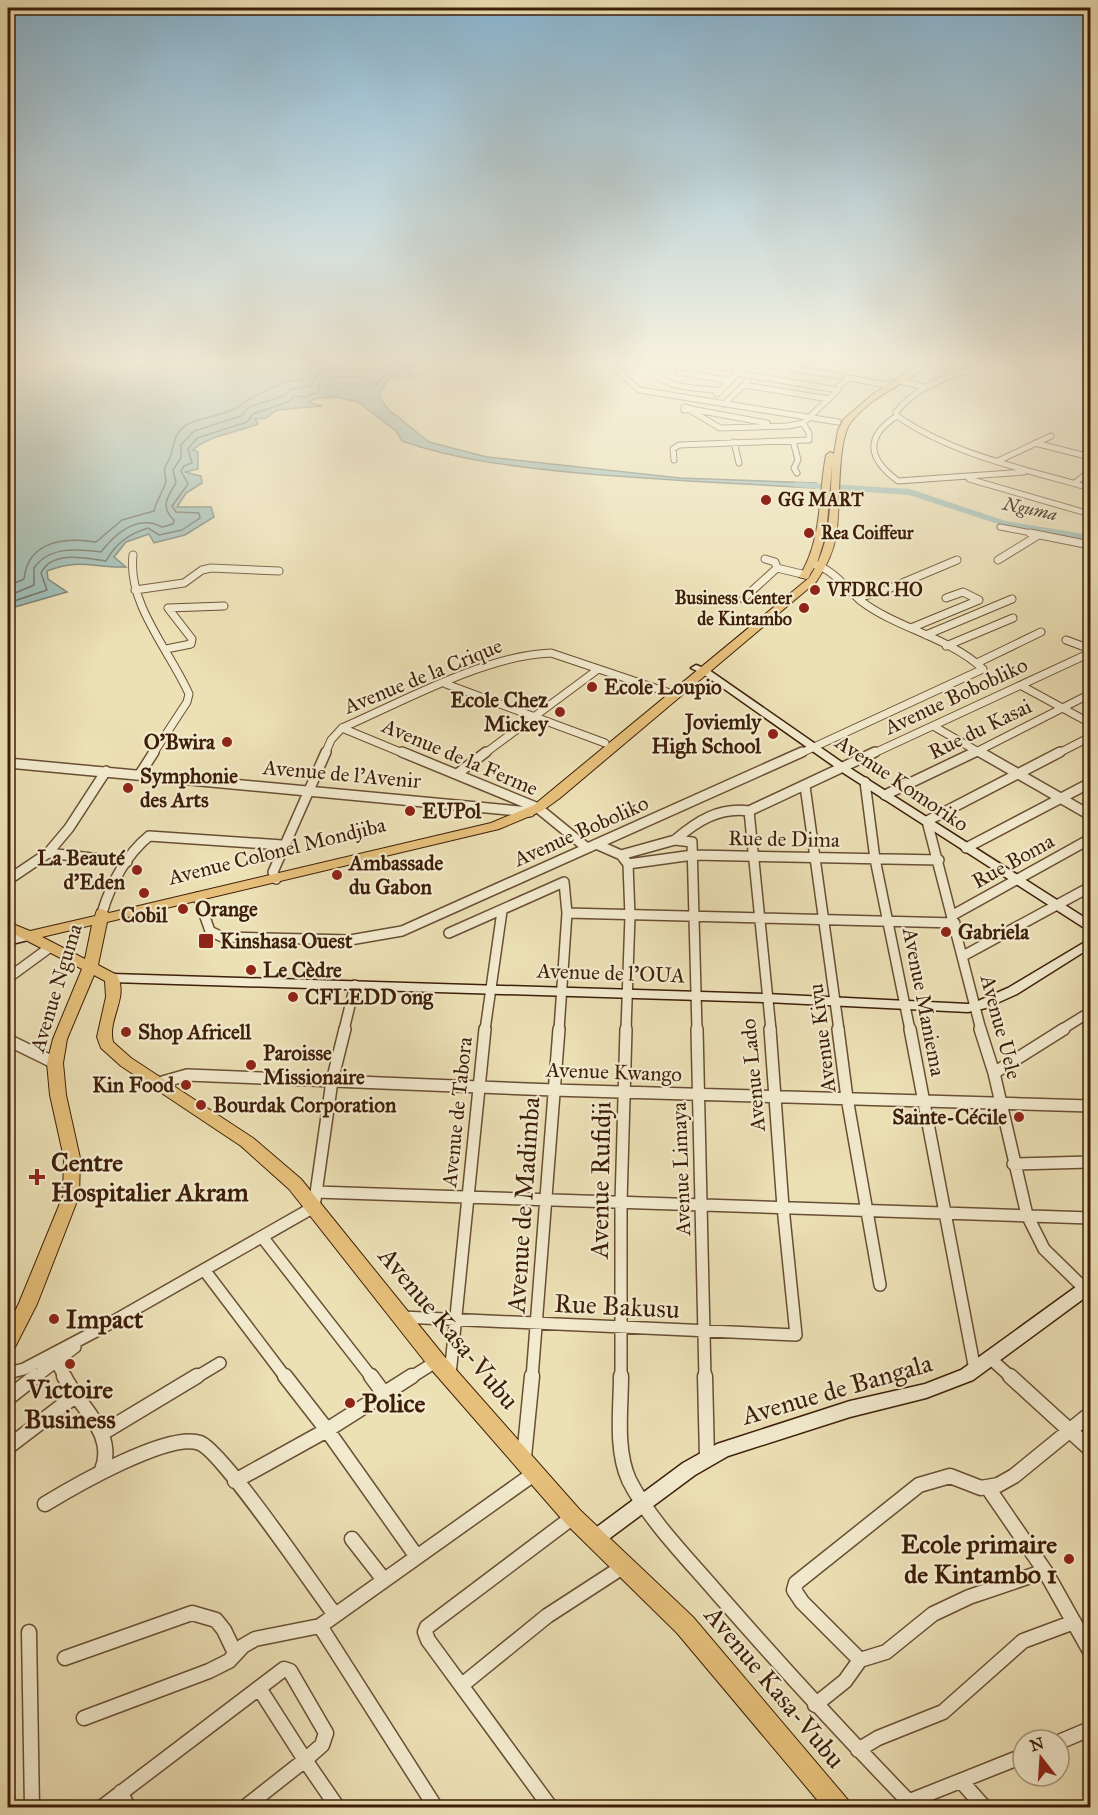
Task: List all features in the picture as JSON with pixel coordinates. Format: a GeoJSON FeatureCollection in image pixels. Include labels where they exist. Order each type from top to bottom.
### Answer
{"type":"FeatureCollection","features":[{"type":"Feature","properties":{"kind":"main road"},"geometry":{"type":"LineString","coordinates":[[829,479],[835,444]]}},
{"type":"Feature","properties":{"kind":"main road"},"geometry":{"type":"LineString","coordinates":[[829,479],[839,444]]}},
{"type":"Feature","properties":{"kind":"main road","name":"Avenue Colonel Mondjiba"},"geometry":{"type":"LineString","coordinates":[[102,916],[274,875],[529,808],[813,580],[832,538],[829,479]]}},
{"type":"Feature","properties":{"kind":"main road","name":"Avenue Colonel Mondjiba"},"geometry":{"type":"LineString","coordinates":[[529,808],[667,692],[701,670],[819,565]]}},
{"type":"Feature","properties":{"kind":"main road","name":"Avenue Colonel Mondjiba"},"geometry":{"type":"LineString","coordinates":[[14,935],[198,897],[274,875]]}},
{"type":"Feature","properties":{"kind":"main road","name":"Avenue Nguma"},"geometry":{"type":"LineString","coordinates":[[9,1339],[28,1305],[71,1196],[72,1158],[58,1095],[55,1063],[60,1039],[90,968],[102,916]]}},
{"type":"Feature","properties":{"kind":"main road"},"geometry":{"type":"LineString","coordinates":[[14,935],[49,948],[112,978]]}},
{"type":"Feature","properties":{"kind":"main road","name":"Avenue Kasa-Vubu"},"geometry":{"type":"LineString","coordinates":[[112,978],[116,996],[104,1031],[106,1044],[126,1062],[264,1155],[315,1199],[399,1317],[436,1361],[573,1517],[685,1625],[840,1808]]}},
{"type":"Feature","properties":{"kind":"street"},"geometry":{"type":"LineString","coordinates":[[674,460],[674,446],[709,444]]}},
{"type":"Feature","properties":{"kind":"street"},"geometry":{"type":"LineString","coordinates":[[734,444],[739,463]]}},
{"type":"Feature","properties":{"kind":"street"},"geometry":{"type":"LineString","coordinates":[[794,444],[797,454],[794,468],[797,472]]}},
{"type":"Feature","properties":{"kind":"street"},"geometry":{"type":"LineString","coordinates":[[871,444],[871,449],[893,478],[907,482],[1030,471]]}},
{"type":"Feature","properties":{"kind":"street"},"geometry":{"type":"LineString","coordinates":[[951,444],[998,461],[1090,488]]}},
{"type":"Feature","properties":{"kind":"street"},"geometry":{"type":"LineString","coordinates":[[998,461],[1034,444]]}},
{"type":"Feature","properties":{"kind":"street"},"geometry":{"type":"LineString","coordinates":[[1038,444],[1090,458]]}},
{"type":"Feature","properties":{"kind":"street"},"geometry":{"type":"LineString","coordinates":[[1075,483],[1090,471]]}},
{"type":"Feature","properties":{"kind":"street"},"geometry":{"type":"LineString","coordinates":[[965,477],[1090,514]]}},
{"type":"Feature","properties":{"kind":"street"},"geometry":{"type":"LineString","coordinates":[[1000,527],[1090,545]]}},
{"type":"Feature","properties":{"kind":"street"},"geometry":{"type":"LineString","coordinates":[[998,560],[1037,536]]}},
{"type":"Feature","properties":{"kind":"street"},"geometry":{"type":"LineString","coordinates":[[133,555],[129,565],[135,590],[184,680],[189,694],[187,702],[140,774]]}},
{"type":"Feature","properties":{"kind":"street"},"geometry":{"type":"LineString","coordinates":[[765,559],[775,562],[777,568]]}},
{"type":"Feature","properties":{"kind":"street"},"geometry":{"type":"LineString","coordinates":[[858,598],[888,589],[957,560]]}},
{"type":"Feature","properties":{"kind":"street"},"geometry":{"type":"LineString","coordinates":[[819,565],[838,576],[858,598],[980,665]]}},
{"type":"Feature","properties":{"kind":"street"},"geometry":{"type":"LineString","coordinates":[[135,590],[184,583],[202,570],[211,568],[279,571]]}},
{"type":"Feature","properties":{"kind":"street"},"geometry":{"type":"LineString","coordinates":[[777,568],[806,575]]}},
{"type":"Feature","properties":{"kind":"street"},"geometry":{"type":"LineString","coordinates":[[744,599],[777,568]]}},
{"type":"Feature","properties":{"kind":"street"},"geometry":{"type":"LineString","coordinates":[[911,627],[979,600],[963,592],[946,598]]}},
{"type":"Feature","properties":{"kind":"street"},"geometry":{"type":"LineString","coordinates":[[926,635],[1012,599]]}},
{"type":"Feature","properties":{"kind":"street"},"geometry":{"type":"LineString","coordinates":[[166,649],[191,644],[192,639],[168,608],[224,606]]}},
{"type":"Feature","properties":{"kind":"street"},"geometry":{"type":"LineString","coordinates":[[946,646],[1014,618]]}},
{"type":"Feature","properties":{"kind":"street","name":"Avenue Boboliko"},"geometry":{"type":"LineString","coordinates":[[198,897],[210,931],[215,935],[358,939],[412,927],[814,747],[980,665],[1041,632]]}},
{"type":"Feature","properties":{"kind":"street"},"geometry":{"type":"LineString","coordinates":[[1066,640],[1090,651]]}},
{"type":"Feature","properties":{"kind":"street","name":"Avenue Bobobliko"},"geometry":{"type":"LineString","coordinates":[[625,860],[675,840],[697,821],[725,810],[749,811],[805,786],[1022,686],[1090,651]]}},
{"type":"Feature","properties":{"kind":"street","name":"Avenue de la Crique"},"geometry":{"type":"LineString","coordinates":[[274,875],[282,845],[331,740],[342,728],[446,684],[527,654],[550,653],[597,670]]}},
{"type":"Feature","properties":{"kind":"street"},"geometry":{"type":"LineString","coordinates":[[457,774],[597,670],[667,692]]}},
{"type":"Feature","properties":{"kind":"street","name":"Avenue Komoriko"},"geometry":{"type":"LineString","coordinates":[[701,670],[865,782],[1090,926]]}},
{"type":"Feature","properties":{"kind":"street"},"geometry":{"type":"LineString","coordinates":[[446,684],[605,743]]}},
{"type":"Feature","properties":{"kind":"street"},"geometry":{"type":"LineString","coordinates":[[1022,686],[1090,723]]}},
{"type":"Feature","properties":{"kind":"street","name":"Rue du Kasai"},"geometry":{"type":"LineString","coordinates":[[885,795],[1090,694]]}},
{"type":"Feature","properties":{"kind":"street"},"geometry":{"type":"LineString","coordinates":[[935,726],[1090,815]]}},
{"type":"Feature","properties":{"kind":"street","name":"Avenue de la Ferme"},"geometry":{"type":"LineString","coordinates":[[342,728],[457,774],[529,808],[592,846]]}},
{"type":"Feature","properties":{"kind":"street"},"geometry":{"type":"LineString","coordinates":[[927,821],[1090,737]]}},
{"type":"Feature","properties":{"kind":"street","name":"Avenue de l'Avenir"},"geometry":{"type":"LineString","coordinates":[[8,762],[529,808]]}},
{"type":"Feature","properties":{"kind":"street"},"geometry":{"type":"LineString","coordinates":[[8,879],[48,853],[69,828],[106,771]]}},
{"type":"Feature","properties":{"kind":"street","name":"Avenue Maniema"},"geometry":{"type":"LineString","coordinates":[[865,782],[875,859],[947,1213],[975,1370]]}},
{"type":"Feature","properties":{"kind":"street"},"geometry":{"type":"LineString","coordinates":[[966,848],[1090,783]]}},
{"type":"Feature","properties":{"kind":"street","name":"Avenue Kivu"},"geometry":{"type":"LineString","coordinates":[[805,786],[817,858],[847,1098],[880,1285]]}},
{"type":"Feature","properties":{"kind":"street","name":"Avenue Lado"},"geometry":{"type":"LineString","coordinates":[[749,811],[777,1096],[783,1207],[796,1335]]}},
{"type":"Feature","properties":{"kind":"street","name":"Avenue Uele"},"geometry":{"type":"LineString","coordinates":[[927,821],[954,919],[974,1008],[994,1073],[1013,1164],[1027,1215],[1044,1249],[1089,1290]]}},
{"type":"Feature","properties":{"kind":"street"},"geometry":{"type":"LineString","coordinates":[[102,916],[109,892],[127,862],[146,838],[153,835],[282,845]]}},
{"type":"Feature","properties":{"kind":"street","name":"Rue Boma"},"geometry":{"type":"LineString","coordinates":[[954,919],[1090,839]]}},
{"type":"Feature","properties":{"kind":"street","name":"Avenue Bobobliko"},"geometry":{"type":"LineString","coordinates":[[675,840],[692,842]]}},
{"type":"Feature","properties":{"kind":"street","name":"Avenue Limaya"},"geometry":{"type":"LineString","coordinates":[[692,842],[707,1458]]}},
{"type":"Feature","properties":{"kind":"street"},"geometry":{"type":"LineString","coordinates":[[592,846],[625,860]]}},
{"type":"Feature","properties":{"kind":"street"},"geometry":{"type":"LineString","coordinates":[[48,853],[127,862]]}},
{"type":"Feature","properties":{"kind":"street","name":"Rue de Dima"},"geometry":{"type":"LineString","coordinates":[[625,860],[693,855],[939,860]]}},
{"type":"Feature","properties":{"kind":"street","name":"Avenue Rufidji"},"geometry":{"type":"LineString","coordinates":[[625,860],[630,916],[621,1202],[621,1455],[629,1479],[643,1502],[687,1558],[815,1705],[913,1804]]}},
{"type":"Feature","properties":{"kind":"street","name":"Avenue de Madimba"},"geometry":{"type":"LineString","coordinates":[[502,911],[564,882],[567,913],[545,1199],[529,1466]]}},
{"type":"Feature","properties":{"kind":"street"},"geometry":{"type":"LineString","coordinates":[[963,956],[1090,887]]}},
{"type":"Feature","properties":{"kind":"street"},"geometry":{"type":"LineString","coordinates":[[449,933],[502,911]]}},
{"type":"Feature","properties":{"kind":"street","name":"Avenue de Tabora"},"geometry":{"type":"LineString","coordinates":[[450,1375],[481,1086],[489,988],[502,911]]}},
{"type":"Feature","properties":{"kind":"street"},"geometry":{"type":"LineString","coordinates":[[567,913],[888,922],[954,919]]}},
{"type":"Feature","properties":{"kind":"street","name":"Avenue de l’OUA"},"geometry":{"type":"LineString","coordinates":[[112,978],[836,1000],[974,1008],[1010,992],[1090,943]]}},
{"type":"Feature","properties":{"kind":"street"},"geometry":{"type":"LineString","coordinates":[[8,978],[49,948]]}},
{"type":"Feature","properties":{"kind":"street"},"geometry":{"type":"LineString","coordinates":[[315,1199],[332,1081],[355,985]]}},
{"type":"Feature","properties":{"kind":"street"},"geometry":{"type":"LineString","coordinates":[[994,1073],[1090,1012]]}},
{"type":"Feature","properties":{"kind":"street"},"geometry":{"type":"LineString","coordinates":[[8,1040],[55,1063]]}},
{"type":"Feature","properties":{"kind":"street","name":"Avenue Kwango"},"geometry":{"type":"LineString","coordinates":[[159,1083],[187,1075],[553,1090],[1090,1106]]}},
{"type":"Feature","properties":{"kind":"street"},"geometry":{"type":"LineString","coordinates":[[1013,1164],[1090,1162]]}},
{"type":"Feature","properties":{"kind":"street"},"geometry":{"type":"LineString","coordinates":[[8,1373],[24,1369],[205,1271],[263,1238],[315,1199],[468,1197],[1090,1218]]}},
{"type":"Feature","properties":{"kind":"street"},"geometry":{"type":"LineString","coordinates":[[263,1238],[385,1395]]}},
{"type":"Feature","properties":{"kind":"street"},"geometry":{"type":"LineString","coordinates":[[205,1271],[236,1315],[327,1430],[417,1557]]}},
{"type":"Feature","properties":{"kind":"street","name":"Avenue de Bangala"},"geometry":{"type":"LineString","coordinates":[[596,1538],[707,1458],[733,1446],[840,1412],[926,1390],[975,1370],[1089,1290]]}},
{"type":"Feature","properties":{"kind":"street","name":"Rue Bakusu"},"geometry":{"type":"LineString","coordinates":[[399,1317],[796,1335]]}},
{"type":"Feature","properties":{"kind":"street"},"geometry":{"type":"LineString","coordinates":[[8,1398],[100,1329]]}},
{"type":"Feature","properties":{"kind":"street"},"geometry":{"type":"LineString","coordinates":[[990,1359],[1090,1449]]}},
{"type":"Feature","properties":{"kind":"street"},"geometry":{"type":"LineString","coordinates":[[56,1361],[75,1396],[104,1432],[108,1456],[102,1470]]}},
{"type":"Feature","properties":{"kind":"street"},"geometry":{"type":"LineString","coordinates":[[235,1481],[327,1430],[436,1361]]}},
{"type":"Feature","properties":{"kind":"street"},"geometry":{"type":"LineString","coordinates":[[104,1432],[220,1363]]}},
{"type":"Feature","properties":{"kind":"street"},"geometry":{"type":"LineString","coordinates":[[8,1447],[75,1396]]}},
{"type":"Feature","properties":{"kind":"street"},"geometry":{"type":"LineString","coordinates":[[860,1660],[802,1602],[794,1590],[796,1583],[865,1528],[908,1489],[948,1474],[961,1477],[976,1487],[988,1488],[1023,1470],[1050,1444],[1071,1432],[1090,1414]]}},
{"type":"Feature","properties":{"kind":"street"},"geometry":{"type":"LineString","coordinates":[[45,1504],[102,1470],[158,1450],[198,1442],[207,1447],[235,1481],[335,1615]]}},
{"type":"Feature","properties":{"kind":"street"},"geometry":{"type":"LineString","coordinates":[[84,1718],[182,1679],[209,1671],[229,1660],[235,1653],[255,1640],[320,1626],[417,1557],[529,1466]]}},
{"type":"Feature","properties":{"kind":"street"},"geometry":{"type":"LineString","coordinates":[[988,1488],[1045,1571],[1090,1651]]}},
{"type":"Feature","properties":{"kind":"street"},"geometry":{"type":"LineString","coordinates":[[551,1808],[428,1640],[425,1632],[427,1627],[573,1517]]}},
{"type":"Feature","properties":{"kind":"street"},"geometry":{"type":"LineString","coordinates":[[352,1539],[384,1580]]}},
{"type":"Feature","properties":{"kind":"street"},"geometry":{"type":"LineString","coordinates":[[462,1685],[547,1616],[624,1566]]}},
{"type":"Feature","properties":{"kind":"street"},"geometry":{"type":"LineString","coordinates":[[815,1705],[845,1681],[860,1660],[873,1658],[893,1650],[906,1636],[944,1608],[1045,1571]]}},
{"type":"Feature","properties":{"kind":"street"},"geometry":{"type":"LineString","coordinates":[[65,1658],[192,1613],[208,1613],[220,1621],[235,1653]]}},
{"type":"Feature","properties":{"kind":"street"},"geometry":{"type":"LineString","coordinates":[[858,1750],[878,1738],[943,1712],[1023,1641],[1074,1622]]}},
{"type":"Feature","properties":{"kind":"street"},"geometry":{"type":"LineString","coordinates":[[320,1626],[436,1808]]}},
{"type":"Feature","properties":{"kind":"street"},"geometry":{"type":"LineString","coordinates":[[29,1632],[32,1808]]}},
{"type":"Feature","properties":{"kind":"street"},"geometry":{"type":"LineString","coordinates":[[101,1808],[284,1669],[290,1671],[326,1733],[322,1745],[244,1808]]}},
{"type":"Feature","properties":{"kind":"street"},"geometry":{"type":"LineString","coordinates":[[259,1688],[338,1808]]}},
{"type":"Feature","properties":{"kind":"street"},"geometry":{"type":"LineString","coordinates":[[1071,1737],[1090,1729]]}},
{"type":"Feature","properties":{"kind":"street"},"geometry":{"type":"LineString","coordinates":[[913,1804],[1011,1761]]}},
{"type":"Feature","properties":{"kind":"street"},"geometry":{"type":"LineString","coordinates":[[961,1781],[985,1808]]}},
{"type":"Feature","properties":{"kind":"street"},"geometry":{"type":"LineString","coordinates":[[121,1792],[128,1808]]}},
{"type":"Feature","properties":{"kind":"water"},"geometry":{"type":"Polygon","coordinates":[[[8,444],[201,444],[193,450],[198,452],[198,469],[185,472],[201,476],[202,483],[186,493],[177,507],[211,507],[214,517],[185,535],[154,543],[149,534],[126,542],[114,557],[126,567],[78,564],[47,571],[48,579],[67,592],[8,609],[8,444]]]}},
{"type":"Feature","properties":{"kind":"water"},"geometry":{"type":"Polygon","coordinates":[[[410,444],[436,444],[487,457],[680,478],[816,483],[815,488],[568,472],[484,461],[410,444]]]}},
{"type":"Feature","properties":{"kind":"waterway","name":"Nguma"},"geometry":{"type":"LineString","coordinates":[[797,485],[910,492],[1004,523],[1090,538]]}},
{"type":"Feature","properties":{"kind":"place","name":"GG MART"},"geometry":{"type":"Point","coordinates":[766,500]}},
{"type":"Feature","properties":{"kind":"place","name":"Rea Coiffeur"},"geometry":{"type":"Point","coordinates":[809,533]}},
{"type":"Feature","properties":{"kind":"place","name":"VFDRC HO"},"geometry":{"type":"Point","coordinates":[815,590]}},
{"type":"Feature","properties":{"kind":"place","name":"Business Center de Kintambo"},"geometry":{"type":"Point","coordinates":[804,608]}},
{"type":"Feature","properties":{"kind":"place","name":"Ecole Loupio"},"geometry":{"type":"Point","coordinates":[592,687]}},
{"type":"Feature","properties":{"kind":"place","name":"Ecole Chez Mickey"},"geometry":{"type":"Point","coordinates":[560,712]}},
{"type":"Feature","properties":{"kind":"place","name":"Joviemly High School"},"geometry":{"type":"Point","coordinates":[773,734]}},
{"type":"Feature","properties":{"kind":"place","name":"O'Bwira"},"geometry":{"type":"Point","coordinates":[227,742]}},
{"type":"Feature","properties":{"kind":"place","name":"Symphonie des Arts"},"geometry":{"type":"Point","coordinates":[128,788]}},
{"type":"Feature","properties":{"kind":"place","name":"EUPol"},"geometry":{"type":"Point","coordinates":[410,811]}},
{"type":"Feature","properties":{"kind":"place","name":"La Beauté d'Eden"},"geometry":{"type":"Point","coordinates":[137,870]}},
{"type":"Feature","properties":{"kind":"place","name":"Ambassade du Gabon"},"geometry":{"type":"Point","coordinates":[337,875]}},
{"type":"Feature","properties":{"kind":"place","name":"Cobil"},"geometry":{"type":"Point","coordinates":[144,893]}},
{"type":"Feature","properties":{"kind":"place","name":"Orange"},"geometry":{"type":"Point","coordinates":[183,909]}},
{"type":"Feature","properties":{"kind":"place","name":"Gabriela"},"geometry":{"type":"Point","coordinates":[946,932]}},
{"type":"Feature","properties":{"kind":"place","name":"Kinshasa Ouest"},"geometry":{"type":"Point","coordinates":[206,941]}},
{"type":"Feature","properties":{"kind":"place","name":"Le Cèdre"},"geometry":{"type":"Point","coordinates":[251,970]}},
{"type":"Feature","properties":{"kind":"place","name":"CFLEDD ong"},"geometry":{"type":"Point","coordinates":[293,997]}},
{"type":"Feature","properties":{"kind":"place","name":"Shop Africell"},"geometry":{"type":"Point","coordinates":[126,1032]}},
{"type":"Feature","properties":{"kind":"place","name":"Paroisse Missionaire"},"geometry":{"type":"Point","coordinates":[251,1065]}},
{"type":"Feature","properties":{"kind":"place","name":"Kin Food"},"geometry":{"type":"Point","coordinates":[186,1085]}},
{"type":"Feature","properties":{"kind":"place","name":"Bourdak Corporation"},"geometry":{"type":"Point","coordinates":[201,1105]}},
{"type":"Feature","properties":{"kind":"place","name":"Sainte-Cécile"},"geometry":{"type":"Point","coordinates":[1019,1117]}},
{"type":"Feature","properties":{"kind":"place","name":"Centre Hospitalier Akram"},"geometry":{"type":"Point","coordinates":[37,1177]}},
{"type":"Feature","properties":{"kind":"place","name":"Impact"},"geometry":{"type":"Point","coordinates":[54,1319]}},
{"type":"Feature","properties":{"kind":"place","name":"Victoire Business"},"geometry":{"type":"Point","coordinates":[70,1364]}},
{"type":"Feature","properties":{"kind":"place","name":"Police"},"geometry":{"type":"Point","coordinates":[350,1403]}},
{"type":"Feature","properties":{"kind":"place","name":"Ecole primaire de Kintambo 1"},"geometry":{"type":"Point","coordinates":[1069,1559]}}]}
